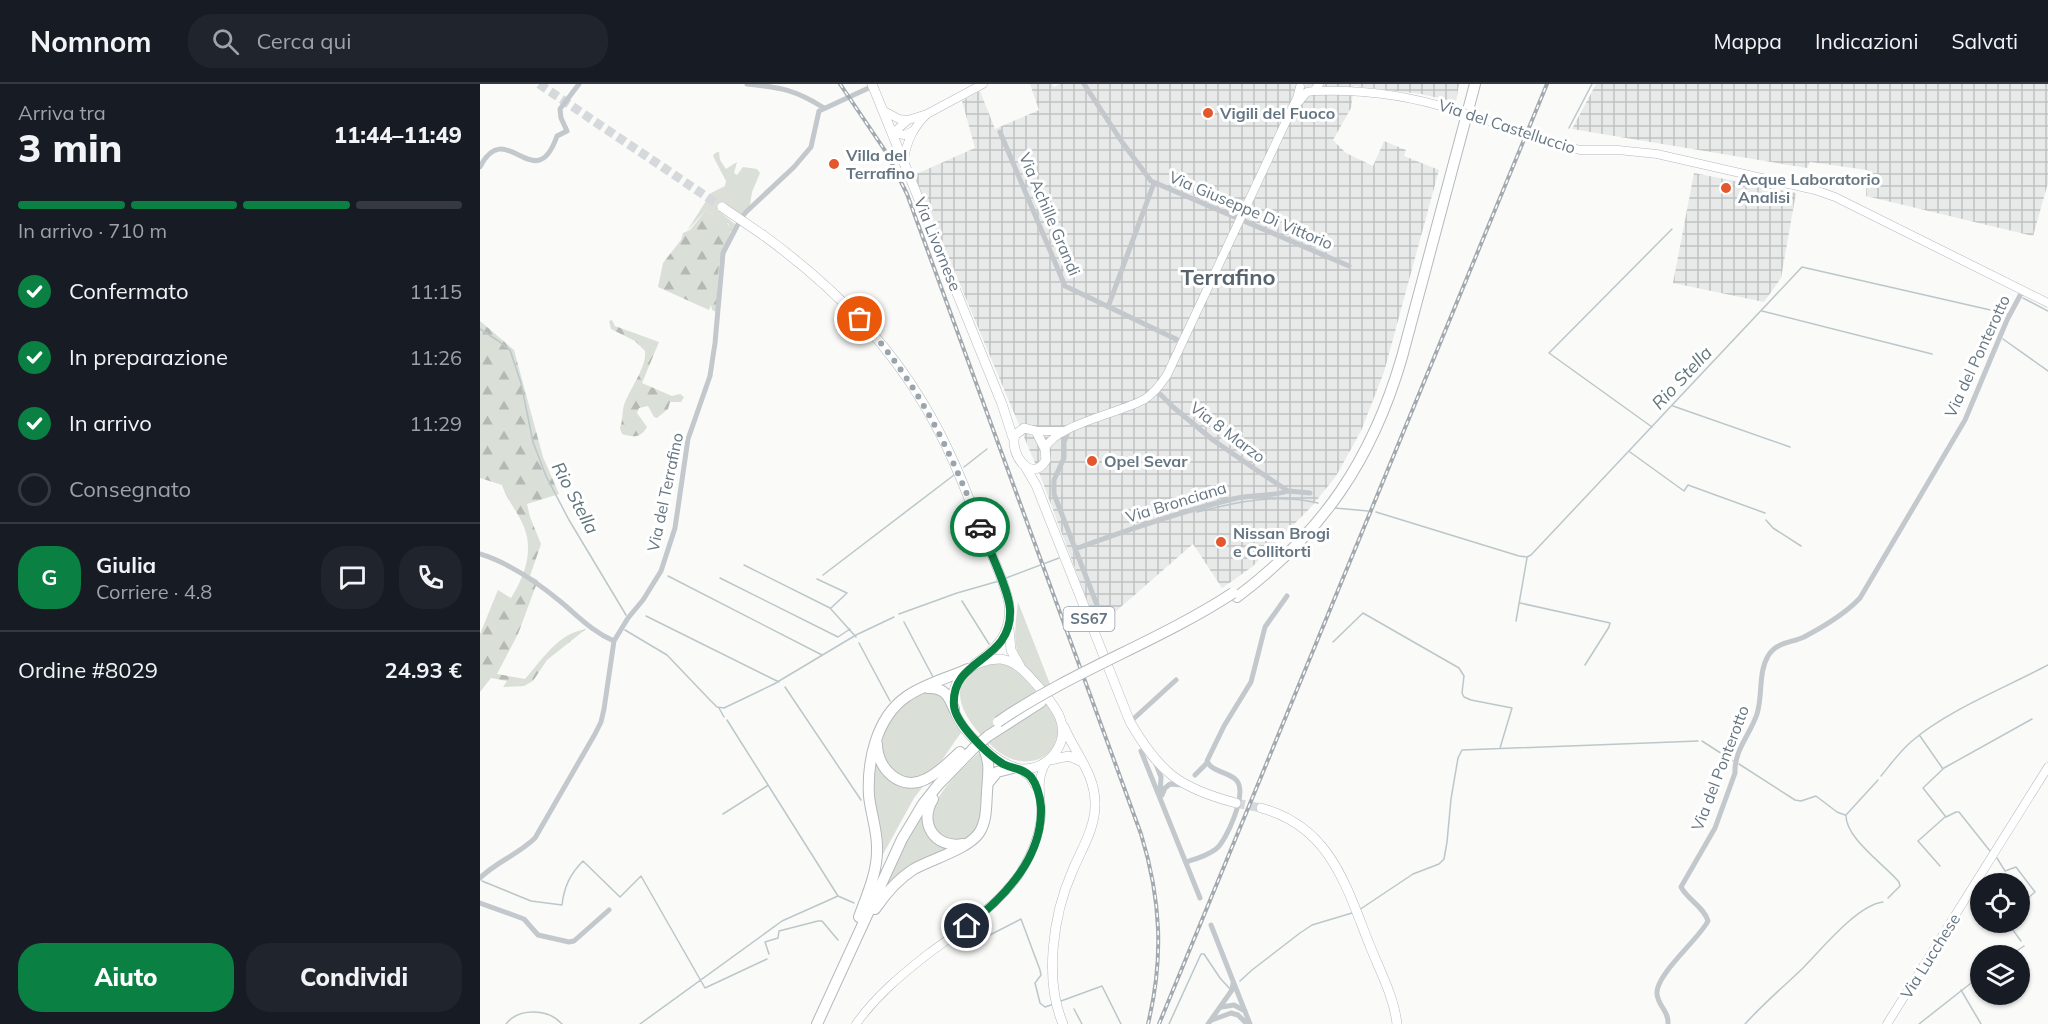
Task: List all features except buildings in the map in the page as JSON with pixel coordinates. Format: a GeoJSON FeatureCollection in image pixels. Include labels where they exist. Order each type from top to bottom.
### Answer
{"type":"FeatureCollection","features":[{"type":"Feature","properties":{"kind":"highway"},"geometry":{"type":"LineString","coordinates":[[810,1024],[900,830],[932,783],[998,722],[1026,703],[1235,595],[1275,560],[1317,515],[1352,465],[1384,396],[1470,84]]}},
{"type":"Feature","properties":{"kind":"highway"},"geometry":{"type":"LineString","coordinates":[[879,732],[877,747],[882,766],[892,777],[906,782],[926,780],[1000,727],[1041,702],[1185,629],[1282,560],[1323,516],[1339,495],[1375,432],[1389,398],[1475,84]]}},
{"type":"Feature","properties":{"kind":"highway"},"geometry":{"type":"LineString","coordinates":[[858,921],[877,861],[877,839],[870,804],[869,784],[871,761],[879,732],[893,708],[905,697],[971,666]]}},
{"type":"Feature","properties":{"kind":"highway"},"geometry":{"type":"LineString","coordinates":[[919,689],[932,687],[940,689],[948,696],[954,709]]}},
{"type":"Feature","properties":{"kind":"highway"},"geometry":{"type":"LineString","coordinates":[[817,1024],[902,839],[928,799],[974,745]]}},
{"type":"Feature","properties":{"kind":"highway"},"geometry":{"type":"LineString","coordinates":[[853,945],[875,908],[901,879],[976,837],[983,825],[989,763],[974,745]]}},
{"type":"Feature","properties":{"kind":"highway"},"geometry":{"type":"LineString","coordinates":[[957,765],[930,803],[927,820],[930,831],[939,840],[954,845],[966,843]]}},
{"type":"Feature","properties":{"kind":"highway"},"geometry":{"type":"LineString","coordinates":[[987,788],[993,775],[1000,770],[1017,768]]}},
{"type":"Feature","properties":{"kind":"main road"},"geometry":{"type":"LineString","coordinates":[[893,133],[908,120],[927,114],[983,84]]}},
{"type":"Feature","properties":{"kind":"main road"},"geometry":{"type":"LineString","coordinates":[[1326,84],[1333,90]]}},
{"type":"Feature","properties":{"kind":"main road","name":"Via Livornese"},"geometry":{"type":"LineString","coordinates":[[873,85],[1002,404],[1018,459],[1036,485],[1130,722],[1146,752]]}},
{"type":"Feature","properties":{"kind":"main road"},"geometry":{"type":"LineString","coordinates":[[1036,485],[1041,467],[1046,460],[1049,440],[1063,432],[1133,405],[1156,390],[1167,375],[1291,111],[1299,86],[1314,89]]}},
{"type":"Feature","properties":{"kind":"main road"},"geometry":{"type":"LineString","coordinates":[[1291,111],[1314,89]]}},
{"type":"Feature","properties":{"kind":"main road","name":"Via del Castelluccio"},"geometry":{"type":"LineString","coordinates":[[1314,89],[1406,96],[1580,150],[1618,150],[1657,154],[1815,190],[1834,197],[2048,303]]}},
{"type":"Feature","properties":{"kind":"main road"},"geometry":{"type":"LineString","coordinates":[[884,111],[899,119],[908,120]]}},
{"type":"Feature","properties":{"kind":"main road"},"geometry":{"type":"LineString","coordinates":[[904,159],[906,146],[913,131],[927,114]]}},
{"type":"Feature","properties":{"kind":"main road"},"geometry":{"type":"LineString","coordinates":[[893,133],[904,135],[913,131]]}},
{"type":"Feature","properties":{"kind":"main road"},"geometry":{"type":"LineString","coordinates":[[722,207],[803,265],[839,297],[869,329],[904,374],[950,453],[1000,578],[1009,604],[1011,650],[1022,668],[1055,707],[1071,743],[1084,764],[1093,786],[1095,811],[1090,830],[1065,891],[1056,929],[1052,969],[1054,994],[1063,1024]]}},
{"type":"Feature","properties":{"kind":"main road","name":"Via Livornese"},"geometry":{"type":"LineString","coordinates":[[1002,404],[1016,419],[1032,429],[1046,448]]}},
{"type":"Feature","properties":{"kind":"main road"},"geometry":{"type":"LineString","coordinates":[[1013,438],[1019,430],[1063,432]]}},
{"type":"Feature","properties":{"kind":"main road"},"geometry":{"type":"LineString","coordinates":[[1026,468],[1034,470],[1041,467]]}},
{"type":"Feature","properties":{"kind":"main road"},"geometry":{"type":"LineString","coordinates":[[1009,624],[1005,636],[997,647],[971,666],[957,686],[954,709],[974,745],[1001,762],[1017,768],[1032,780],[1039,792]]}},
{"type":"Feature","properties":{"kind":"main road"},"geometry":{"type":"LineString","coordinates":[[971,666],[1001,659],[1022,668]]}},
{"type":"Feature","properties":{"kind":"main road"},"geometry":{"type":"LineString","coordinates":[[856,1024],[874,1001],[899,977],[977,918],[1012,884],[1024,867],[1036,842],[1041,817],[1039,776],[1062,741],[1063,724]]}},
{"type":"Feature","properties":{"kind":"main road","name":"SS67"},"geometry":{"type":"LineString","coordinates":[[1146,752],[1165,771],[1188,787],[1206,795],[1236,803]]}},
{"type":"Feature","properties":{"kind":"main road"},"geometry":{"type":"LineString","coordinates":[[1017,768],[1031,768],[1059,757],[1069,756],[1084,764]]}},
{"type":"Feature","properties":{"kind":"main road","name":"Via Lucchese"},"geometry":{"type":"LineString","coordinates":[[1887,1024],[2048,767]]}},
{"type":"Feature","properties":{"kind":"main road"},"geometry":{"type":"LineString","coordinates":[[1261,808],[1294,821],[1319,842],[1336,865],[1390,996],[1397,1024]]}},
{"type":"Feature","properties":{"kind":"street"},"geometry":{"type":"LineString","coordinates":[[480,167],[487,156],[495,149],[502,147],[529,159],[546,158],[557,136],[567,131],[560,109],[579,84]]}},
{"type":"Feature","properties":{"kind":"street"},"geometry":{"type":"LineString","coordinates":[[747,84],[784,89],[804,96],[824,108],[873,85]]}},
{"type":"Feature","properties":{"kind":"street","name":"Via Giuseppe Di Vittorio"},"geometry":{"type":"LineString","coordinates":[[1084,84],[1122,142],[1154,183],[1349,266]]}},
{"type":"Feature","properties":{"kind":"street","name":"Via del Terrafino"},"geometry":{"type":"LineString","coordinates":[[480,879],[504,858],[528,845],[601,722],[614,641],[661,572],[675,528],[688,439],[710,376],[723,253],[746,213],[794,167],[811,147],[817,115],[824,108]]}},
{"type":"Feature","properties":{"kind":"street","name":"Via Achille Grandi"},"geometry":{"type":"LineString","coordinates":[[1000,132],[1063,283],[1071,290],[1182,342]]}},
{"type":"Feature","properties":{"kind":"street"},"geometry":{"type":"LineString","coordinates":[[1108,307],[1154,183]]}},
{"type":"Feature","properties":{"kind":"street","name":"Via del Ponterotto"},"geometry":{"type":"LineString","coordinates":[[1668,1024],[1667,1013],[1657,996],[1658,986],[1708,921],[1703,910],[1681,887],[1715,828],[1735,773],[1736,758],[1744,737],[1757,714],[1762,672],[1769,654],[1780,645],[1804,637],[1860,598],[1965,420],[2007,320],[2023,290]]}},
{"type":"Feature","properties":{"kind":"street","name":"Via 8 Marzo"},"geometry":{"type":"LineString","coordinates":[[1156,390],[1214,440],[1288,491]]}},
{"type":"Feature","properties":{"kind":"street"},"geometry":{"type":"LineString","coordinates":[[1063,432],[1064,442]]}},
{"type":"Feature","properties":{"kind":"street"},"geometry":{"type":"LineString","coordinates":[[1063,432],[1064,458],[1054,480],[1053,489],[1097,605]]}},
{"type":"Feature","properties":{"kind":"street","name":"Via Bronciana"},"geometry":{"type":"LineString","coordinates":[[1075,549],[1153,522],[1244,496],[1288,491],[1310,493]]}},
{"type":"Feature","properties":{"kind":"street"},"geometry":{"type":"LineString","coordinates":[[480,554],[539,586],[595,632],[614,641]]}},
{"type":"Feature","properties":{"kind":"street"},"geometry":{"type":"LineString","coordinates":[[1195,775],[1207,763],[1224,726],[1251,682],[1265,627],[1287,596]]}},
{"type":"Feature","properties":{"kind":"street"},"geometry":{"type":"LineString","coordinates":[[1130,722],[1176,680]]}},
{"type":"Feature","properties":{"kind":"street","name":"Via Livornese"},"geometry":{"type":"LineString","coordinates":[[1146,752],[1161,777],[1161,800]]}},
{"type":"Feature","properties":{"kind":"street","name":"Via Livornese"},"geometry":{"type":"LineString","coordinates":[[1146,752],[1161,800],[1200,898]]}},
{"type":"Feature","properties":{"kind":"street"},"geometry":{"type":"LineString","coordinates":[[1186,862],[1208,854],[1220,845],[1240,798],[1240,788],[1236,780],[1207,763]]}},
{"type":"Feature","properties":{"kind":"street"},"geometry":{"type":"LineString","coordinates":[[1161,800],[1165,788],[1170,784],[1188,787]]}},
{"type":"Feature","properties":{"kind":"street"},"geometry":{"type":"LineString","coordinates":[[480,903],[524,919],[538,935],[569,942],[574,941],[609,910]]}},
{"type":"Feature","properties":{"kind":"street"},"geometry":{"type":"LineString","coordinates":[[1211,925],[1234,981],[1248,1024]]}},
{"type":"Feature","properties":{"kind":"street"},"geometry":{"type":"LineString","coordinates":[[1209,1022],[1233,990],[1234,981]]}},
{"type":"Feature","properties":{"kind":"street"},"geometry":{"type":"LineString","coordinates":[[1222,1006],[1234,1005],[1245,1011]]}},
{"type":"Feature","properties":{"kind":"street"},"geometry":{"type":"LineString","coordinates":[[1209,1022],[1231,1012],[1248,1024]]}},
{"type":"Feature","properties":{"kind":"shaded area"},"geometry":{"type":"Polygon","coordinates":[[[1030,84],[1052,84],[1054,87],[1060,84],[1459,84],[1456,102],[1421,94],[1354,86],[1351,108],[1333,140],[1346,153],[1373,166],[1384,141],[1406,150],[1404,156],[1439,170],[1384,372],[1361,431],[1336,476],[1312,506],[1252,567],[1222,588],[1193,544],[1115,612],[1095,622],[1040,475],[914,175],[975,148],[962,101],[980,91],[995,129],[1039,110],[1030,84]]]}},
{"type":"Feature","properties":{"kind":"shaded area"},"geometry":{"type":"Polygon","coordinates":[[[1596,84],[2048,84],[2048,183],[2033,236],[1866,196],[1867,170],[1810,162],[1807,168],[1572,129],[1596,84]]]}},
{"type":"Feature","properties":{"kind":"shaded area"},"geometry":{"type":"Polygon","coordinates":[[[1694,173],[1796,193],[1781,278],[1764,302],[1673,283],[1694,173]]]}},
{"type":"Feature","properties":{"kind":"green space"},"geometry":{"type":"Polygon","coordinates":[[[717,152],[726,169],[737,162],[734,173],[737,175],[743,167],[757,169],[760,173],[752,192],[750,205],[742,215],[726,204],[720,212],[735,224],[731,232],[728,223],[718,224],[712,214],[706,210],[687,231],[711,193],[725,186],[726,181],[713,155],[717,152]]]}},
{"type":"Feature","properties":{"kind":"green space"},"geometry":{"type":"Polygon","coordinates":[[[706,210],[718,223],[726,221],[731,230],[719,264],[716,312],[712,310],[711,305],[709,310],[658,287],[663,263],[681,240],[683,233],[690,230],[706,210]]]}},
{"type":"Feature","properties":{"kind":"green space"},"geometry":{"type":"Polygon","coordinates":[[[612,320],[615,326],[659,342],[642,383],[672,396],[680,394],[684,397],[681,402],[670,402],[668,409],[657,418],[648,406],[639,408],[637,413],[647,427],[642,434],[636,436],[622,434],[620,428],[624,405],[641,371],[645,351],[635,341],[611,329],[609,321],[612,320]]]}},
{"type":"Feature","properties":{"kind":"green space"},"geometry":{"type":"Polygon","coordinates":[[[480,321],[514,350],[543,457],[559,494],[527,504],[541,544],[530,576],[538,580],[518,634],[497,674],[525,679],[559,642],[567,636],[586,629],[547,660],[533,681],[524,686],[503,687],[507,681],[491,678],[480,692],[480,634],[498,590],[511,598],[516,590],[526,564],[528,546],[524,527],[502,485],[480,478],[480,321]]]}},
{"type":"Feature","properties":{"kind":"green space"},"geometry":{"type":"Polygon","coordinates":[[[1018,602],[1050,684],[1045,687],[1026,667],[1017,649],[1015,630],[1018,602]]]}},
{"type":"Feature","properties":{"kind":"green space"},"geometry":{"type":"Polygon","coordinates":[[[1001,663],[1022,674],[1050,708],[1057,722],[1057,738],[1053,747],[1047,755],[1038,760],[1016,760],[1003,755],[974,727],[963,709],[960,690],[969,673],[981,665],[1001,663]]]}},
{"type":"Feature","properties":{"kind":"green space"},"geometry":{"type":"Polygon","coordinates":[[[929,690],[941,692],[944,696],[961,733],[941,762],[928,774],[914,778],[900,775],[889,768],[885,762],[882,751],[886,729],[901,709],[929,690]]]}},
{"type":"Feature","properties":{"kind":"green space"},"geometry":{"type":"Polygon","coordinates":[[[982,750],[986,770],[983,807],[979,823],[972,833],[963,839],[945,838],[933,824],[932,814],[936,802],[951,781],[982,750]]]}},
{"type":"Feature","properties":{"kind":"green space"},"geometry":{"type":"Polygon","coordinates":[[[876,756],[883,773],[893,781],[925,784],[914,798],[881,858],[881,828],[874,809],[872,781],[876,756]]]}},
{"type":"Feature","properties":{"kind":"green space"},"geometry":{"type":"Polygon","coordinates":[[[924,812],[924,822],[952,847],[884,891],[906,842],[924,812]]]}},
{"type":"Feature","properties":{"kind":"waterway"},"geometry":{"type":"LineString","coordinates":[[1569,128],[1592,84]]}},
{"type":"Feature","properties":{"kind":"waterway"},"geometry":{"type":"LineString","coordinates":[[1652,427],[1549,353],[1672,229]]}},
{"type":"Feature","properties":{"kind":"waterway","name":"Rio Stella"},"geometry":{"type":"LineString","coordinates":[[1376,512],[1519,556],[1531,555],[1802,267],[2008,314]]}},
{"type":"Feature","properties":{"kind":"waterway","name":"Rio Stella"},"geometry":{"type":"LineString","coordinates":[[2023,298],[2048,311]]}},
{"type":"Feature","properties":{"kind":"waterway"},"geometry":{"type":"LineString","coordinates":[[1762,311],[1932,354]]}},
{"type":"Feature","properties":{"kind":"waterway","name":"Rio Stella"},"geometry":{"type":"LineString","coordinates":[[480,329],[510,350],[521,383],[533,442],[546,476],[569,520],[626,615]]}},
{"type":"Feature","properties":{"kind":"waterway"},"geometry":{"type":"LineString","coordinates":[[2003,339],[2048,371]]}},
{"type":"Feature","properties":{"kind":"waterway"},"geometry":{"type":"LineString","coordinates":[[1673,406],[1790,447]]}},
{"type":"Feature","properties":{"kind":"waterway"},"geometry":{"type":"LineString","coordinates":[[964,467],[987,449]]}},
{"type":"Feature","properties":{"kind":"waterway"},"geometry":{"type":"LineString","coordinates":[[1630,452],[1684,491],[1688,485],[1765,513]]}},
{"type":"Feature","properties":{"kind":"waterway"},"geometry":{"type":"LineString","coordinates":[[823,575],[954,475]]}},
{"type":"Feature","properties":{"kind":"waterway","name":"Rio Stella"},"geometry":{"type":"LineString","coordinates":[[1197,512],[1257,500],[1287,499],[1318,503]]}},
{"type":"Feature","properties":{"kind":"waterway","name":"Rio Stella"},"geometry":{"type":"LineString","coordinates":[[1335,508],[1368,511]]}},
{"type":"Feature","properties":{"kind":"waterway"},"geometry":{"type":"LineString","coordinates":[[1766,520],[1773,528],[1801,546]]}},
{"type":"Feature","properties":{"kind":"waterway","name":"Rio Stella"},"geometry":{"type":"LineString","coordinates":[[1006,578],[1059,558]]}},
{"type":"Feature","properties":{"kind":"waterway"},"geometry":{"type":"LineString","coordinates":[[1516,621],[1527,558]]}},
{"type":"Feature","properties":{"kind":"waterway"},"geometry":{"type":"LineString","coordinates":[[744,565],[830,608],[856,637]]}},
{"type":"Feature","properties":{"kind":"waterway"},"geometry":{"type":"LineString","coordinates":[[668,576],[822,655]]}},
{"type":"Feature","properties":{"kind":"waterway"},"geometry":{"type":"LineString","coordinates":[[720,578],[838,637],[850,629]]}},
{"type":"Feature","properties":{"kind":"waterway"},"geometry":{"type":"LineString","coordinates":[[817,579],[847,593],[831,608]]}},
{"type":"Feature","properties":{"kind":"waterway","name":"Rio Stella"},"geometry":{"type":"LineString","coordinates":[[899,614],[999,581]]}},
{"type":"Feature","properties":{"kind":"waterway"},"geometry":{"type":"LineString","coordinates":[[962,601],[989,644]]}},
{"type":"Feature","properties":{"kind":"waterway"},"geometry":{"type":"LineString","coordinates":[[1520,603],[1610,623],[1585,665]]}},
{"type":"Feature","properties":{"kind":"waterway"},"geometry":{"type":"LineString","coordinates":[[1333,642],[1363,613],[1459,668],[1464,676],[1462,693],[1464,697],[1512,708],[1500,748]]}},
{"type":"Feature","properties":{"kind":"waterway"},"geometry":{"type":"LineString","coordinates":[[646,616],[779,682]]}},
{"type":"Feature","properties":{"kind":"waterway","name":"Rio Stella"},"geometry":{"type":"LineString","coordinates":[[625,630],[667,655],[717,707],[724,708],[774,684],[856,635],[894,617]]}},
{"type":"Feature","properties":{"kind":"waterway"},"geometry":{"type":"LineString","coordinates":[[904,622],[933,677]]}},
{"type":"Feature","properties":{"kind":"waterway"},"geometry":{"type":"LineString","coordinates":[[859,643],[890,701]]}},
{"type":"Feature","properties":{"kind":"waterway"},"geometry":{"type":"LineString","coordinates":[[1881,776],[1912,741],[1942,719],[2048,665]]}},
{"type":"Feature","properties":{"kind":"waterway"},"geometry":{"type":"LineString","coordinates":[[785,687],[861,800]]}},
{"type":"Feature","properties":{"kind":"waterway"},"geometry":{"type":"LineString","coordinates":[[719,708],[724,717]]}},
{"type":"Feature","properties":{"kind":"waterway"},"geometry":{"type":"LineString","coordinates":[[1944,768],[2032,719]]}},
{"type":"Feature","properties":{"kind":"waterway"},"geometry":{"type":"LineString","coordinates":[[727,720],[838,896],[854,903]]}},
{"type":"Feature","properties":{"kind":"waterway"},"geometry":{"type":"LineString","coordinates":[[1920,736],[1943,769],[1923,788],[1946,817],[1959,812],[1990,851]]}},
{"type":"Feature","properties":{"kind":"waterway"},"geometry":{"type":"LineString","coordinates":[[1359,910],[1413,874],[1439,864],[1444,859],[1451,799],[1458,758],[1462,750],[1698,741]]}},
{"type":"Feature","properties":{"kind":"waterway"},"geometry":{"type":"LineString","coordinates":[[1702,741],[1733,761]]}},
{"type":"Feature","properties":{"kind":"waterway"},"geometry":{"type":"LineString","coordinates":[[1739,764],[1795,800],[1801,801],[1816,796],[1837,812],[1845,815]]}},
{"type":"Feature","properties":{"kind":"waterway"},"geometry":{"type":"LineString","coordinates":[[1878,780],[1846,815],[1847,824],[1859,842],[1899,882],[1900,886],[1888,898]]}},
{"type":"Feature","properties":{"kind":"waterway"},"geometry":{"type":"LineString","coordinates":[[723,814],[767,786]]}},
{"type":"Feature","properties":{"kind":"waterway"},"geometry":{"type":"LineString","coordinates":[[1940,866],[1918,841],[1945,817]]}},
{"type":"Feature","properties":{"kind":"waterway"},"geometry":{"type":"LineString","coordinates":[[1997,858],[2005,871],[2016,867],[2021,873]]}},
{"type":"Feature","properties":{"kind":"waterway"},"geometry":{"type":"LineString","coordinates":[[482,881],[531,901],[562,905],[568,881],[583,861],[620,897],[641,876],[705,988],[767,959]]}},
{"type":"Feature","properties":{"kind":"waterway"},"geometry":{"type":"LineString","coordinates":[[2030,885],[2035,892],[2030,896]]}},
{"type":"Feature","properties":{"kind":"waterway"},"geometry":{"type":"LineString","coordinates":[[640,1024],[782,921],[838,896]]}},
{"type":"Feature","properties":{"kind":"waterway"},"geometry":{"type":"LineString","coordinates":[[1745,1024],[1851,920],[1862,911],[1883,902]]}},
{"type":"Feature","properties":{"kind":"waterway"},"geometry":{"type":"LineString","coordinates":[[1240,981],[1312,925],[1352,913]]}},
{"type":"Feature","properties":{"kind":"waterway"},"geometry":{"type":"LineString","coordinates":[[963,942],[982,939],[1021,919],[1040,970],[1041,975],[1035,983],[1040,1003],[1045,1007],[1054,1004]]}},
{"type":"Feature","properties":{"kind":"waterway"},"geometry":{"type":"LineString","coordinates":[[769,954],[765,942],[778,938],[779,931],[818,921],[822,921],[838,940]]}},
{"type":"Feature","properties":{"kind":"waterway"},"geometry":{"type":"LineString","coordinates":[[2015,933],[2021,941]]}},
{"type":"Feature","properties":{"kind":"waterway"},"geometry":{"type":"LineString","coordinates":[[1169,1024],[1201,954],[1204,954],[1230,989]]}},
{"type":"Feature","properties":{"kind":"waterway"},"geometry":{"type":"LineString","coordinates":[[1919,1024],[1970,984]]}},
{"type":"Feature","properties":{"kind":"waterway"},"geometry":{"type":"LineString","coordinates":[[1061,1001],[1102,986],[1121,1024]]}},
{"type":"Feature","properties":{"kind":"waterway"},"geometry":{"type":"LineString","coordinates":[[1961,990],[1981,1024]]}},
{"type":"Feature","properties":{"kind":"waterway"},"geometry":{"type":"LineString","coordinates":[[1074,1009],[1082,1024]]}},
{"type":"Feature","properties":{"kind":"waterway"},"geometry":{"type":"LineString","coordinates":[[506,1024],[518,1015],[534,1012],[550,1015],[562,1024]]}},
{"type":"Feature","properties":{"kind":"tunnel"},"geometry":{"type":"LineString","coordinates":[[539,84],[722,207]]}},
{"type":"Feature","properties":{"kind":"tunnel"},"geometry":{"type":"LineString","coordinates":[[1236,803],[1261,808]]}},
{"type":"Feature","properties":{"kind":"railway"},"geometry":{"type":"LineString","coordinates":[[840,84],[886,152],[907,194],[1141,834],[1153,882],[1158,929],[1156,976],[1148,1024]]}},
{"type":"Feature","properties":{"kind":"railway"},"geometry":{"type":"LineString","coordinates":[[1159,1024],[1547,84]]}},
{"type":"Feature","properties":{"kind":"way so far"},"geometry":{"type":"LineString","coordinates":[[860,319],[904,374],[922,402],[961,478],[980,527]]}},
{"type":"Feature","properties":{"kind":"place","name":"Vigili del Fuoco"},"geometry":{"type":"Point","coordinates":[1208,113]}},
{"type":"Feature","properties":{"kind":"place","name":"Villa del Terrafino"},"geometry":{"type":"Point","coordinates":[834,164]}},
{"type":"Feature","properties":{"kind":"place","name":"Acque Laboratorio Analisi"},"geometry":{"type":"Point","coordinates":[1726,188]}},
{"type":"Feature","properties":{"kind":"place","name":"Opel Sevar"},"geometry":{"type":"Point","coordinates":[1092,461]}},
{"type":"Feature","properties":{"kind":"place","name":"Nissan Brogi e Collitorti"},"geometry":{"type":"Point","coordinates":[1221,542]}},
{"type":"Feature","properties":{"kind":"district","name":"Terrafino"},"geometry":{"type":"Point","coordinates":[1228,277]}},
{"type":"Feature","properties":{"kind":"route"},"geometry":{"type":"LineString","coordinates":[[967,926],[996,901],[1024,867],[1036,842],[1041,817],[1039,792],[1030,777],[1020,769],[1004,764],[983,747],[963,726],[954,709],[958,682],[968,669],[997,647],[1005,636],[1009,624],[1008,599],[980,527]]}}]}
